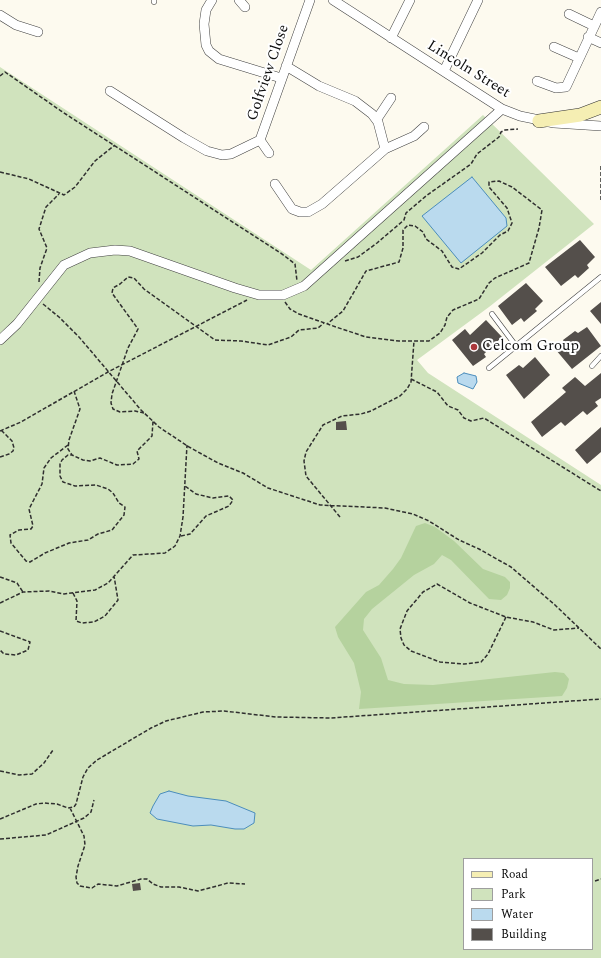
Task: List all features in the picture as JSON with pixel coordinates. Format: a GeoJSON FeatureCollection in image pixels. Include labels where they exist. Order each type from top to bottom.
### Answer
{"type":"FeatureCollection","features":[{"type":"Feature","properties":{"kind":"main road"},"geometry":{"type":"LineString","coordinates":[[539,121],[580,115],[601,107]]}},
{"type":"Feature","properties":{"kind":"street"},"geometry":{"type":"LineString","coordinates":[[212,0],[206,10],[204,24],[206,45],[209,51],[219,59],[281,78]]}},
{"type":"Feature","properties":{"kind":"street"},"geometry":{"type":"LineString","coordinates":[[239,0],[245,7]]}},
{"type":"Feature","properties":{"kind":"street","name":"Golfview Close"},"geometry":{"type":"LineString","coordinates":[[269,153],[260,140],[310,0]]}},
{"type":"Feature","properties":{"kind":"street"},"geometry":{"type":"LineString","coordinates":[[392,38],[410,0]]}},
{"type":"Feature","properties":{"kind":"street"},"geometry":{"type":"LineString","coordinates":[[444,71],[478,0]]}},
{"type":"Feature","properties":{"kind":"street","name":"Lincoln Street"},"geometry":{"type":"LineString","coordinates":[[338,1],[392,38],[502,109],[539,121],[601,126]]}},
{"type":"Feature","properties":{"kind":"street"},"geometry":{"type":"LineString","coordinates":[[537,81],[556,88],[564,88],[568,84],[588,37],[601,12]]}},
{"type":"Feature","properties":{"kind":"street"},"geometry":{"type":"LineString","coordinates":[[569,14],[594,26]]}},
{"type":"Feature","properties":{"kind":"street"},"geometry":{"type":"LineString","coordinates":[[0,15],[16,24],[38,32]]}},
{"type":"Feature","properties":{"kind":"street"},"geometry":{"type":"LineString","coordinates":[[588,37],[601,43]]}},
{"type":"Feature","properties":{"kind":"street"},"geometry":{"type":"LineString","coordinates":[[554,47],[579,58]]}},
{"type":"Feature","properties":{"kind":"street"},"geometry":{"type":"LineString","coordinates":[[286,66],[319,86],[355,101],[377,119],[385,149]]}},
{"type":"Feature","properties":{"kind":"street"},"geometry":{"type":"LineString","coordinates":[[110,91],[207,151],[222,155],[231,154],[260,140]]}},
{"type":"Feature","properties":{"kind":"street"},"geometry":{"type":"LineString","coordinates":[[377,119],[391,98]]}},
{"type":"Feature","properties":{"kind":"street"},"geometry":{"type":"LineString","coordinates":[[0,340],[11,331],[64,265],[90,253],[115,250],[130,251],[145,255],[235,288],[259,294],[287,293],[304,286],[314,279],[502,109]]}},
{"type":"Feature","properties":{"kind":"street"},"geometry":{"type":"LineString","coordinates":[[275,184],[292,209],[300,212],[308,212],[322,204],[385,149],[414,136],[424,127]]}},
{"type":"Feature","properties":{"kind":"lane"},"geometry":{"type":"LineString","coordinates":[[489,368],[601,277]]}},
{"type":"Feature","properties":{"kind":"lane"},"geometry":{"type":"LineString","coordinates":[[492,314],[516,346]]}},
{"type":"Feature","properties":{"kind":"lane"},"geometry":{"type":"LineString","coordinates":[[592,366],[601,356]]}},
{"type":"Feature","properties":{"kind":"path"},"geometry":{"type":"LineString","coordinates":[[0,76],[5,72],[295,264],[297,282],[287,293],[286,303],[290,309],[326,324],[366,337],[414,341],[429,341],[435,338],[445,325],[447,317],[453,310],[479,299],[489,283],[495,278],[529,263],[533,244],[539,228],[542,210],[512,187],[499,181],[489,182],[489,187],[507,208],[512,223],[508,231],[500,235],[482,253],[459,270],[452,267],[442,251],[426,239],[423,232],[414,226],[408,225],[404,230],[403,248],[399,262],[366,271],[343,310],[326,324],[318,328],[299,330],[291,337],[268,345],[241,340],[215,340],[144,289],[132,276],[128,277],[112,290],[114,298],[138,329],[112,394],[113,410],[120,412],[135,411],[145,414]]}},
{"type":"Feature","properties":{"kind":"path"},"geometry":{"type":"LineString","coordinates":[[342,262],[358,257],[377,243],[404,220],[406,213],[426,196],[471,164],[477,154],[499,137],[500,132],[518,129]]}},
{"type":"Feature","properties":{"kind":"path"},"geometry":{"type":"LineString","coordinates":[[0,172],[29,179],[59,193],[67,194],[75,187],[90,167],[115,145]]}},
{"type":"Feature","properties":{"kind":"path"},"geometry":{"type":"LineString","coordinates":[[601,166],[601,200]]}},
{"type":"Feature","properties":{"kind":"path"},"geometry":{"type":"LineString","coordinates":[[43,292],[39,285],[39,276],[47,248],[39,229],[46,208],[59,193]]}},
{"type":"Feature","properties":{"kind":"path"},"geometry":{"type":"LineString","coordinates":[[0,457],[9,454],[14,448],[12,441],[1,431],[21,422],[108,372],[259,294]]}},
{"type":"Feature","properties":{"kind":"path"},"geometry":{"type":"LineString","coordinates":[[37,299],[59,317],[74,332],[145,414],[187,445],[218,463],[243,473],[268,488],[320,505],[385,508],[413,514],[429,521],[459,540],[479,549],[511,567],[601,649]]}},
{"type":"Feature","properties":{"kind":"path"},"geometry":{"type":"LineString","coordinates":[[340,517],[306,476],[304,461],[311,442],[323,425],[342,416],[361,414],[371,411],[400,396],[407,389],[411,379],[414,341]]}},
{"type":"Feature","properties":{"kind":"path"},"geometry":{"type":"LineString","coordinates":[[411,379],[437,392],[448,406],[458,410],[464,418],[471,421],[484,418],[601,491]]}},
{"type":"Feature","properties":{"kind":"path"},"geometry":{"type":"LineString","coordinates":[[74,391],[80,410],[68,449],[72,455],[87,462],[100,458],[117,465],[133,464],[138,458],[137,452],[152,436],[153,421]]}},
{"type":"Feature","properties":{"kind":"path"},"geometry":{"type":"LineString","coordinates":[[68,445],[51,458],[44,468],[42,484],[29,509],[33,526],[30,529],[19,530],[10,535],[11,543],[26,561],[30,562],[45,553],[69,543],[88,540],[98,534],[112,530],[124,515],[125,507],[120,505],[113,493],[108,489],[96,485],[75,486],[63,482],[60,476],[60,464],[68,455],[72,455]]}},
{"type":"Feature","properties":{"kind":"path"},"geometry":{"type":"LineString","coordinates":[[0,603],[23,592],[49,591],[64,594],[95,590],[108,583],[133,555],[165,553],[175,546],[180,536],[184,517],[184,486],[187,445]]}},
{"type":"Feature","properties":{"kind":"path"},"geometry":{"type":"LineString","coordinates":[[180,536],[190,534],[206,516],[229,506],[234,500],[229,496],[214,498],[196,494],[184,486]]}},
{"type":"Feature","properties":{"kind":"path"},"geometry":{"type":"LineString","coordinates":[[73,593],[77,600],[76,621],[82,623],[94,622],[104,616],[118,600],[114,576]]}},
{"type":"Feature","properties":{"kind":"path"},"geometry":{"type":"LineString","coordinates":[[0,577],[17,583],[23,592]]}},
{"type":"Feature","properties":{"kind":"path"},"geometry":{"type":"LineString","coordinates":[[506,617],[488,654],[481,662],[464,664],[440,662],[411,651],[404,645],[401,638],[400,629],[407,611],[423,592],[437,584],[470,603],[506,617],[533,622],[554,630],[579,628]]}},
{"type":"Feature","properties":{"kind":"path"},"geometry":{"type":"LineString","coordinates":[[0,631],[30,642],[28,650],[16,655],[4,654],[0,650]]}},
{"type":"Feature","properties":{"kind":"path"},"geometry":{"type":"LineString","coordinates":[[0,819],[36,804],[56,804],[70,808],[74,807],[83,778],[88,768],[97,760],[151,728],[166,721],[203,712],[224,711],[276,717],[338,718],[601,699]]}},
{"type":"Feature","properties":{"kind":"path"},"geometry":{"type":"LineString","coordinates":[[0,770],[19,775],[32,774],[44,763],[53,750]]}},
{"type":"Feature","properties":{"kind":"path"},"geometry":{"type":"LineString","coordinates":[[0,839],[24,836],[41,836],[77,821],[91,812],[94,800]]}},
{"type":"Feature","properties":{"kind":"path"},"geometry":{"type":"LineString","coordinates":[[70,808],[82,829],[85,845],[76,877],[77,883],[80,886],[92,888],[98,884],[117,886],[141,879],[148,879],[153,884],[161,886],[179,887],[198,891],[228,884],[245,884]]}},
{"type":"Feature","properties":{"kind":"path"},"geometry":{"type":"LineString","coordinates":[[595,881],[601,878]]}},
{"type":"Feature","properties":{"kind":"green space"},"geometry":{"type":"Polygon","coordinates":[[[0,67],[311,270],[483,115],[594,224],[489,307],[417,360],[428,373],[601,485],[601,958],[0,958],[0,67]]]}},
{"type":"Feature","properties":{"kind":"green space"},"geometry":{"type":"Polygon","coordinates":[[[425,523],[435,527],[454,541],[483,569],[505,577],[510,582],[510,588],[507,595],[501,600],[489,599],[451,560],[442,555],[434,564],[414,575],[372,609],[364,619],[363,630],[381,658],[388,680],[404,684],[433,685],[555,672],[564,673],[569,679],[567,688],[562,696],[359,709],[361,692],[354,663],[338,637],[335,627],[366,592],[379,585],[393,569],[401,558],[416,526],[425,523]]]}},
{"type":"Feature","properties":{"kind":"water"},"geometry":{"type":"Polygon","coordinates":[[[472,177],[506,218],[507,226],[461,263],[422,216],[472,177]]]}},
{"type":"Feature","properties":{"kind":"water"},"geometry":{"type":"Polygon","coordinates":[[[464,373],[476,376],[477,382],[473,389],[458,383],[457,377],[464,373]]]}},
{"type":"Feature","properties":{"kind":"water"},"geometry":{"type":"Polygon","coordinates":[[[169,791],[188,796],[226,801],[255,813],[254,823],[244,829],[235,829],[211,825],[193,826],[157,819],[150,813],[153,806],[160,794],[169,791]]]}},
{"type":"Feature","properties":{"kind":"building"},"geometry":{"type":"Polygon","coordinates":[[[580,240],[595,257],[587,265],[589,268],[578,278],[575,275],[561,286],[545,267],[580,240]]]}},
{"type":"Feature","properties":{"kind":"building"},"geometry":{"type":"Polygon","coordinates":[[[526,283],[543,301],[535,309],[537,311],[524,322],[521,318],[512,325],[498,306],[526,283]]]}},
{"type":"Feature","properties":{"kind":"building"},"geometry":{"type":"Polygon","coordinates":[[[601,302],[601,324],[590,311],[601,302]]]}},
{"type":"Feature","properties":{"kind":"building","name":"Celcom Group"},"geometry":{"type":"Polygon","coordinates":[[[486,320],[502,337],[484,354],[486,357],[473,366],[452,340],[465,329],[470,335],[486,320]]]}},
{"type":"Feature","properties":{"kind":"building"},"geometry":{"type":"Polygon","coordinates":[[[587,327],[601,346],[572,369],[556,350],[565,344],[563,340],[575,331],[578,333],[587,327]]]}},
{"type":"Feature","properties":{"kind":"building"},"geometry":{"type":"Polygon","coordinates":[[[535,357],[550,375],[524,399],[506,375],[519,365],[523,368],[535,357]]]}},
{"type":"Feature","properties":{"kind":"building"},"geometry":{"type":"Polygon","coordinates":[[[601,373],[601,398],[595,402],[598,406],[587,415],[583,411],[565,426],[561,422],[542,437],[531,422],[566,392],[562,388],[575,377],[585,386],[601,373]]]}},
{"type":"Feature","properties":{"kind":"building"},"geometry":{"type":"Polygon","coordinates":[[[346,421],[347,430],[336,430],[336,422],[346,421]]]}},
{"type":"Feature","properties":{"kind":"building"},"geometry":{"type":"Polygon","coordinates":[[[601,427],[601,452],[587,464],[575,450],[601,427]]]}},
{"type":"Feature","properties":{"kind":"building"},"geometry":{"type":"Polygon","coordinates":[[[140,883],[141,890],[133,891],[132,884],[140,883]]]}},
{"type":"Feature","properties":{"kind":"place","name":"Celcom Group"},"geometry":{"type":"Point","coordinates":[474,347]}}]}
